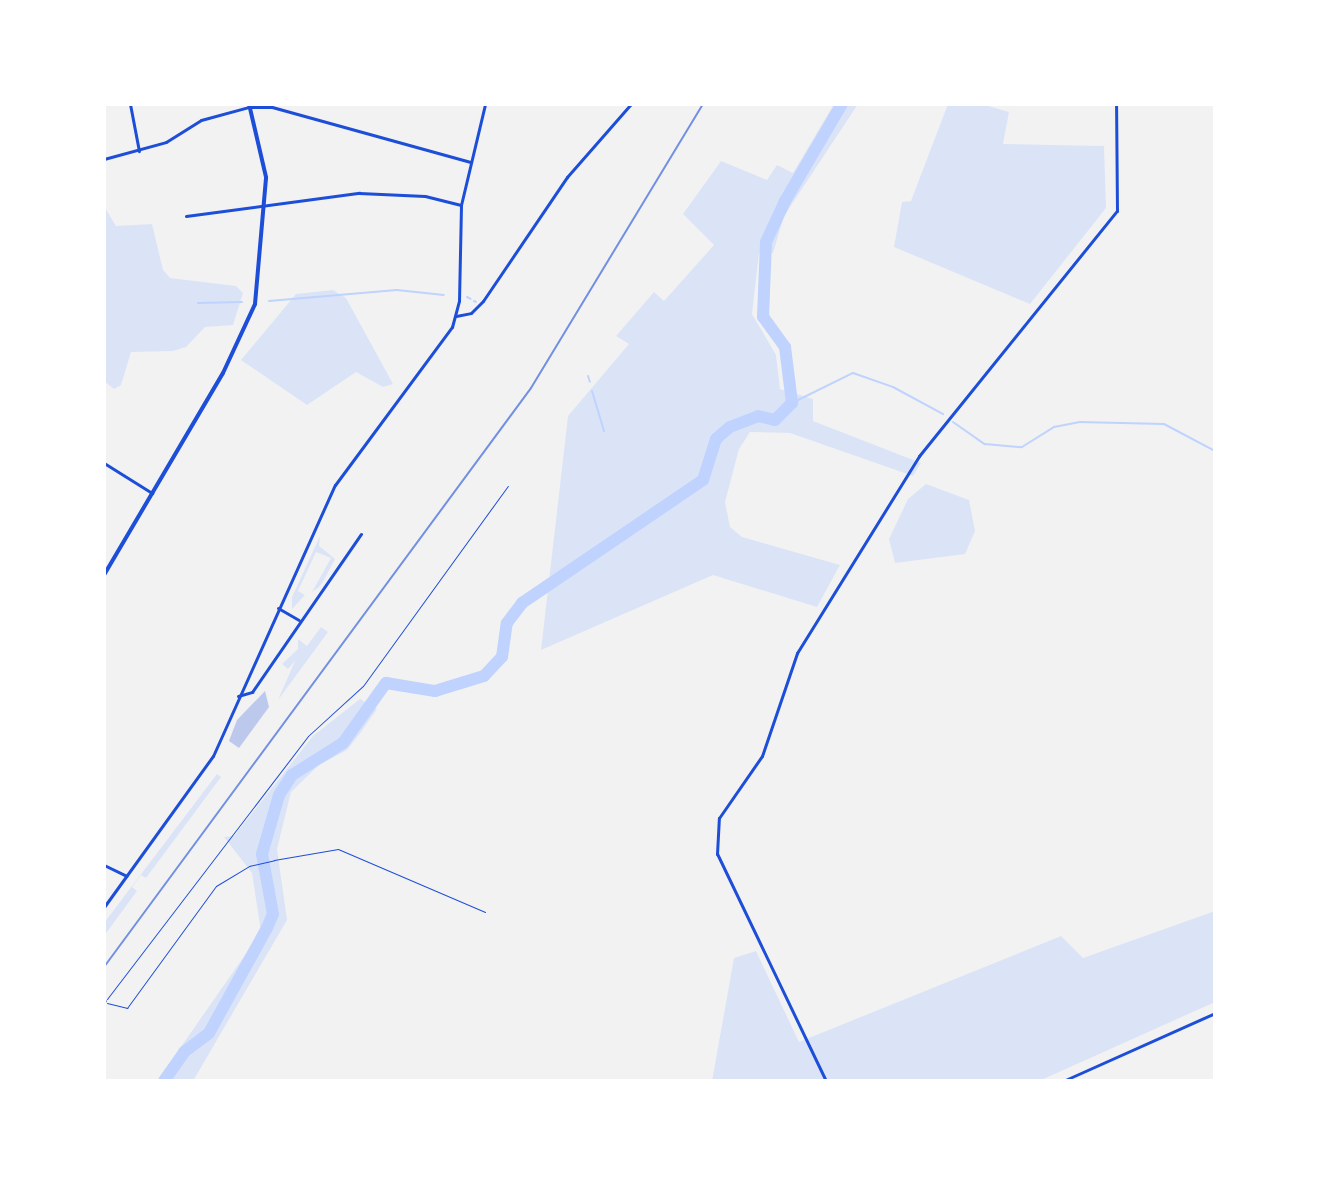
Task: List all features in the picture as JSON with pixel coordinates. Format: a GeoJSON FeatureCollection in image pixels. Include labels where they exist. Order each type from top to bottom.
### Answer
{"type":"FeatureCollection","features":[{"type":"Feature","properties":{"kind":"street"},"geometry":{"type":"LineString","coordinates":[[130,104],[139,151]]}},
{"type":"Feature","properties":{"kind":"street"},"geometry":{"type":"LineString","coordinates":[[104,907],[208,767],[335,485],[383,426],[456,316],[461,205],[485,104]]}},
{"type":"Feature","properties":{"kind":"street"},"geometry":{"type":"LineString","coordinates":[[456,316],[471,313],[483,301],[567,177],[631,104]]}},
{"type":"Feature","properties":{"kind":"street"},"geometry":{"type":"LineString","coordinates":[[826,1081],[717,854],[719,818],[762,756],[797,653],[919,456],[1117,211],[1116,104]]}},
{"type":"Feature","properties":{"kind":"street"},"geometry":{"type":"LineString","coordinates":[[104,575],[249,320],[259,284],[266,205],[264,164],[249,105]]}},
{"type":"Feature","properties":{"kind":"street"},"geometry":{"type":"LineString","coordinates":[[104,159],[166,142],[201,120],[249,105],[319,116],[471,162]]}},
{"type":"Feature","properties":{"kind":"street"},"geometry":{"type":"LineString","coordinates":[[186,216],[359,193],[425,196],[461,205]]}},
{"type":"Feature","properties":{"kind":"street"},"geometry":{"type":"LineString","coordinates":[[104,463],[152,493]]}},
{"type":"Feature","properties":{"kind":"street"},"geometry":{"type":"LineString","coordinates":[[238,696],[252,692],[361,534]]}},
{"type":"Feature","properties":{"kind":"street"},"geometry":{"type":"LineString","coordinates":[[278,608],[299,620]]}},
{"type":"Feature","properties":{"kind":"street"},"geometry":{"type":"LineString","coordinates":[[104,865],[127,876]]}},
{"type":"Feature","properties":{"kind":"street"},"geometry":{"type":"LineString","coordinates":[[1063,1081],[1215,1013]]}},
{"type":"Feature","properties":{"kind":"lane"},"geometry":{"type":"LineString","coordinates":[[485,912],[348,851],[274,860],[249,866],[208,895],[127,1008],[105,1001],[308,736],[363,686],[508,486]]}},
{"type":"Feature","properties":{"kind":"shaded area"},"geometry":{"type":"Polygon","coordinates":[[[834,104],[858,104],[784,216],[773,253],[759,253],[752,314],[776,355],[780,389],[813,399],[813,421],[921,463],[913,476],[790,433],[750,432],[739,449],[725,502],[730,527],[742,537],[840,565],[817,607],[713,575],[541,650],[568,416],[629,344],[616,336],[654,292],[664,301],[714,245],[683,214],[721,161],[767,180],[777,165],[793,173],[834,104]]]}},
{"type":"Feature","properties":{"kind":"shaded area"},"geometry":{"type":"Polygon","coordinates":[[[948,104],[981,104],[1009,112],[1003,144],[1104,146],[1106,208],[1030,304],[894,247],[902,202],[911,201],[948,104]]]}},
{"type":"Feature","properties":{"kind":"shaded area"},"geometry":{"type":"Polygon","coordinates":[[[104,206],[116,226],[152,224],[163,270],[170,278],[236,286],[243,293],[233,325],[205,327],[186,347],[173,351],[131,352],[121,385],[114,389],[104,381],[104,206]]]}},
{"type":"Feature","properties":{"kind":"shaded area"},"geometry":{"type":"Polygon","coordinates":[[[333,290],[346,298],[393,384],[383,387],[356,372],[307,405],[241,360],[296,294],[333,290]]]}},
{"type":"Feature","properties":{"kind":"shaded area"},"geometry":{"type":"Polygon","coordinates":[[[926,484],[969,500],[975,531],[965,554],[895,563],[889,539],[908,499],[926,484]]]}},
{"type":"Feature","properties":{"kind":"shaded area"},"geometry":{"type":"Polygon","coordinates":[[[320,536],[319,546],[335,559],[324,580],[312,592],[331,558],[316,552],[298,591],[305,595],[292,609],[292,597],[320,536]]]}},
{"type":"Feature","properties":{"kind":"shaded area"},"geometry":{"type":"Polygon","coordinates":[[[321,627],[328,632],[278,700],[295,661],[288,669],[282,664],[298,649],[298,639],[307,646],[321,627]]]}},
{"type":"Feature","properties":{"kind":"shaded area"},"geometry":{"type":"Polygon","coordinates":[[[360,699],[377,709],[361,732],[347,750],[319,765],[291,792],[277,849],[287,920],[193,1081],[157,1081],[261,932],[252,873],[224,837],[234,836],[313,736],[360,699]]]}},
{"type":"Feature","properties":{"kind":"shaded area"},"geometry":{"type":"Polygon","coordinates":[[[217,774],[221,777],[146,878],[141,875],[132,887],[137,891],[104,936],[104,923],[217,774]]]}},
{"type":"Feature","properties":{"kind":"shaded area"},"geometry":{"type":"Polygon","coordinates":[[[1215,911],[1215,1002],[1039,1081],[712,1081],[734,958],[756,951],[799,1042],[1061,936],[1083,958],[1215,911]]]}},
{"type":"Feature","properties":{"kind":"building"},"geometry":{"type":"Polygon","coordinates":[[[265,691],[269,707],[239,748],[229,741],[237,720],[265,691]]]}},
{"type":"Feature","properties":{"kind":"waterway"},"geometry":{"type":"LineString","coordinates":[[164,1081],[184,1052],[209,1033],[273,914],[262,854],[279,795],[292,775],[343,743],[386,683],[435,691],[484,676],[502,657],[507,623],[522,603],[703,480],[716,439],[730,427],[758,416],[775,420],[792,403],[785,347],[763,317],[766,242],[785,201],[842,104]]}},
{"type":"Feature","properties":{"kind":"waterway"},"geometry":{"type":"LineString","coordinates":[[269,301],[397,290],[444,295]]}},
{"type":"Feature","properties":{"kind":"waterway"},"geometry":{"type":"LineString","coordinates":[[467,297],[471,299]]}},
{"type":"Feature","properties":{"kind":"waterway"},"geometry":{"type":"LineString","coordinates":[[198,303],[242,302]]}},
{"type":"Feature","properties":{"kind":"waterway"},"geometry":{"type":"LineString","coordinates":[[792,403],[853,373],[893,387],[943,414]]}},
{"type":"Feature","properties":{"kind":"waterway"},"geometry":{"type":"LineString","coordinates":[[588,376],[590,382]]}},
{"type":"Feature","properties":{"kind":"waterway"},"geometry":{"type":"LineString","coordinates":[[592,391],[604,431]]}},
{"type":"Feature","properties":{"kind":"waterway"},"geometry":{"type":"LineString","coordinates":[[953,422],[985,444],[1022,447],[1054,427],[1079,422],[1164,424],[1215,451]]}},
{"type":"Feature","properties":{"kind":"railway"},"geometry":{"type":"LineString","coordinates":[[104,967],[531,388],[703,104]]}}]}
